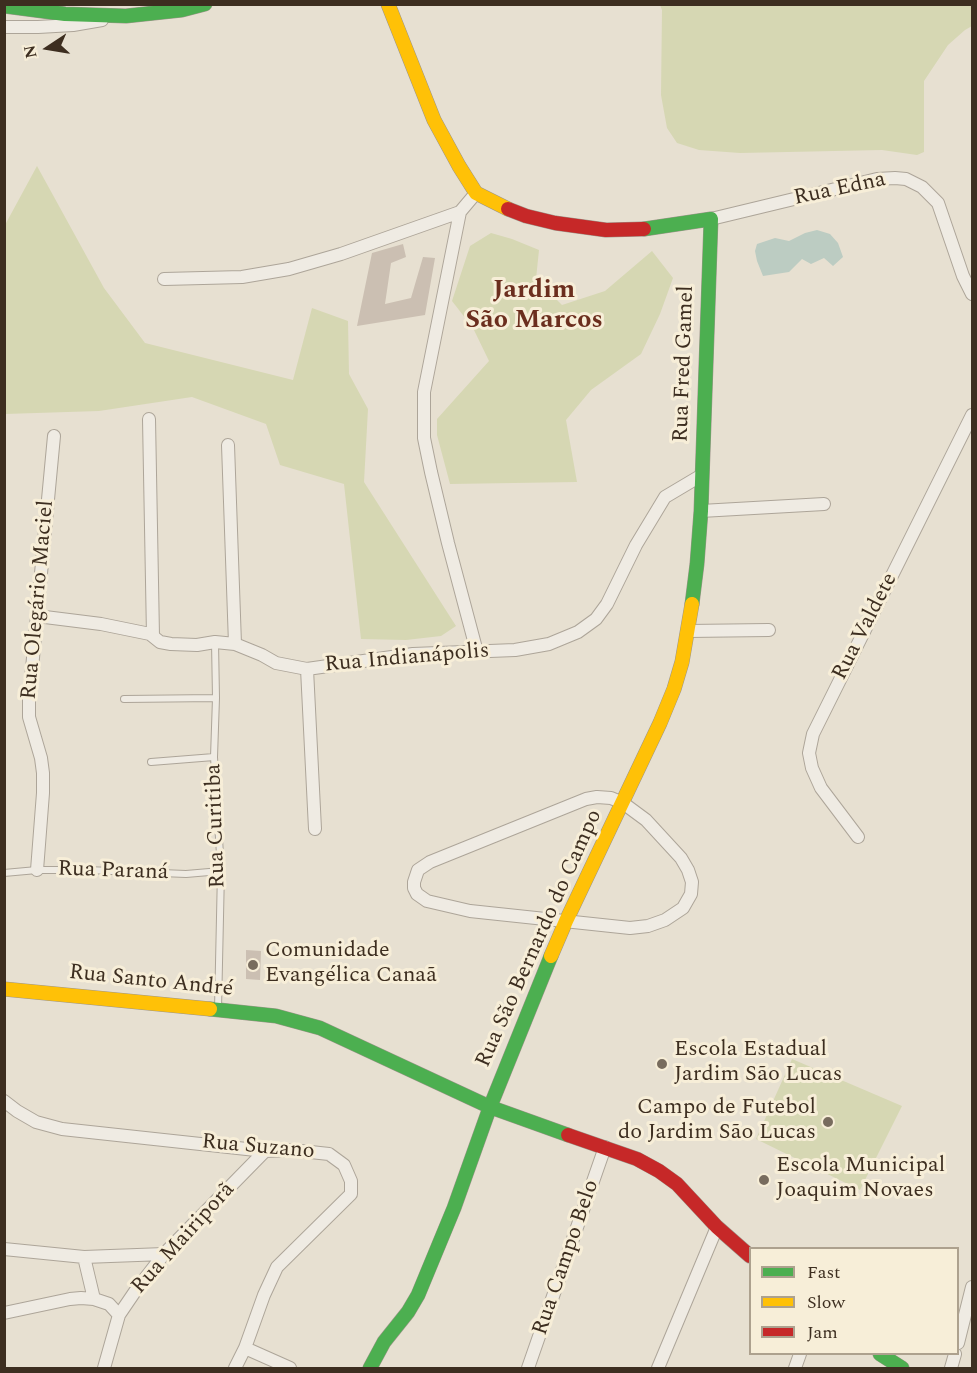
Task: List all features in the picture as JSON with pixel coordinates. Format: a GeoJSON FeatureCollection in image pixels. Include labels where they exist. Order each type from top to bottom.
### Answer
{"type":"FeatureCollection","features":[{"type":"Feature","properties":{"kind":"street"},"geometry":{"type":"LineString","coordinates":[[4,27],[73,26],[126,16],[182,10],[205,4]]}},
{"type":"Feature","properties":{"kind":"street"},"geometry":{"type":"LineString","coordinates":[[388,4],[434,120],[459,166],[477,193],[500,206],[526,216],[555,224],[606,230],[636,230],[711,219]]}},
{"type":"Feature","properties":{"kind":"street"},"geometry":{"type":"LineString","coordinates":[[4,6],[65,14],[126,16]]}},
{"type":"Feature","properties":{"kind":"street","name":"Rua Edna"},"geometry":{"type":"LineString","coordinates":[[711,219],[877,179],[906,179],[922,187],[938,203],[963,276],[972,294]]}},
{"type":"Feature","properties":{"kind":"street"},"geometry":{"type":"LineString","coordinates":[[164,279],[242,277],[289,269],[341,254],[460,212],[477,193]]}},
{"type":"Feature","properties":{"kind":"street"},"geometry":{"type":"LineString","coordinates":[[460,212],[424,392],[424,438],[448,543],[477,652]]}},
{"type":"Feature","properties":{"kind":"street","name":"Rua Fred Gamel"},"geometry":{"type":"LineString","coordinates":[[701,511],[711,219]]}},
{"type":"Feature","properties":{"kind":"street","name":"Rua Valdete"},"geometry":{"type":"LineString","coordinates":[[858,837],[821,788],[812,768],[809,753],[813,734],[972,415]]}},
{"type":"Feature","properties":{"kind":"street"},"geometry":{"type":"LineString","coordinates":[[150,419],[153,636]]}},
{"type":"Feature","properties":{"kind":"street","name":"Rua Olegário Maciel"},"geometry":{"type":"LineString","coordinates":[[38,870],[43,773],[29,717],[29,708],[54,436]]}},
{"type":"Feature","properties":{"kind":"street"},"geometry":{"type":"LineString","coordinates":[[228,445],[235,644]]}},
{"type":"Feature","properties":{"kind":"street","name":"Rua Indianápolis"},"geometry":{"type":"LineString","coordinates":[[37,616],[101,624],[150,634],[160,642],[171,644],[197,645],[215,642],[235,644],[276,663],[307,669],[413,654],[515,650],[549,644],[578,632],[596,619],[607,604],[636,545],[665,497],[702,475]]}},
{"type":"Feature","properties":{"kind":"street"},"geometry":{"type":"LineString","coordinates":[[701,511],[824,504]]}},
{"type":"Feature","properties":{"kind":"street","name":"Rua São Bernardo do Campo"},"geometry":{"type":"LineString","coordinates":[[370,1368],[384,1342],[408,1312],[418,1295],[454,1208],[490,1107],[566,921],[623,803],[674,689],[688,631],[701,511]]}},
{"type":"Feature","properties":{"kind":"street"},"geometry":{"type":"LineString","coordinates":[[688,631],[769,630]]}},
{"type":"Feature","properties":{"kind":"street"},"geometry":{"type":"LineString","coordinates":[[307,669],[315,829]]}},
{"type":"Feature","properties":{"kind":"street"},"geometry":{"type":"LineString","coordinates":[[611,798],[623,803],[646,820],[681,858],[688,870],[692,882],[691,894],[683,908],[665,920],[648,926],[630,928],[470,911],[427,901],[417,894],[414,888],[418,870],[447,854],[586,799],[611,798]]}},
{"type":"Feature","properties":{"kind":"street","name":"Rua Santo André"},"geometry":{"type":"LineString","coordinates":[[4,989],[276,1016],[320,1028],[490,1107],[637,1159],[677,1184],[717,1227],[749,1255]]}},
{"type":"Feature","properties":{"kind":"street","name":"Rua Suzano"},"geometry":{"type":"LineString","coordinates":[[4,1101],[36,1122],[62,1128],[265,1151],[292,1150],[329,1154],[344,1165],[351,1181],[351,1194],[277,1267],[235,1368]]}},
{"type":"Feature","properties":{"kind":"street","name":"Rua Campo Belo"},"geometry":{"type":"LineString","coordinates":[[528,1368],[605,1147]]}},
{"type":"Feature","properties":{"kind":"street","name":"Rua Mairiporã"},"geometry":{"type":"LineString","coordinates":[[104,1368],[119,1315],[164,1254],[265,1151]]}},
{"type":"Feature","properties":{"kind":"street"},"geometry":{"type":"LineString","coordinates":[[658,1368],[717,1227]]}},
{"type":"Feature","properties":{"kind":"street"},"geometry":{"type":"LineString","coordinates":[[4,1249],[84,1257],[164,1254]]}},
{"type":"Feature","properties":{"kind":"street"},"geometry":{"type":"LineString","coordinates":[[84,1257],[94,1299]]}},
{"type":"Feature","properties":{"kind":"street"},"geometry":{"type":"LineString","coordinates":[[959,1336],[972,1287]]}},
{"type":"Feature","properties":{"kind":"street"},"geometry":{"type":"LineString","coordinates":[[4,1313],[70,1299],[94,1299],[109,1304],[119,1315]]}},
{"type":"Feature","properties":{"kind":"street"},"geometry":{"type":"LineString","coordinates":[[245,1348],[290,1368]]}},
{"type":"Feature","properties":{"kind":"street"},"geometry":{"type":"LineString","coordinates":[[883,1355],[902,1368]]}},
{"type":"Feature","properties":{"kind":"lane","name":"Rua Curitiba"},"geometry":{"type":"LineString","coordinates":[[215,642],[214,757],[221,871],[218,1010]]}},
{"type":"Feature","properties":{"kind":"lane"},"geometry":{"type":"LineString","coordinates":[[124,699],[216,698]]}},
{"type":"Feature","properties":{"kind":"lane"},"geometry":{"type":"LineString","coordinates":[[151,762],[214,757]]}},
{"type":"Feature","properties":{"kind":"lane","name":"Rua Paraná"},"geometry":{"type":"LineString","coordinates":[[4,873],[38,870],[186,874],[221,871]]}},
{"type":"Feature","properties":{"kind":"green space"},"geometry":{"type":"Polygon","coordinates":[[[660,5],[972,5],[972,26],[948,45],[924,81],[924,152],[917,155],[882,150],[740,153],[699,150],[677,143],[667,128],[661,95],[662,10],[660,5]]]}},
{"type":"Feature","properties":{"kind":"green space"},"geometry":{"type":"Polygon","coordinates":[[[37,166],[104,288],[145,343],[293,380],[312,308],[348,321],[349,374],[368,409],[364,482],[456,626],[441,636],[406,640],[361,639],[344,484],[280,465],[266,424],[192,397],[99,411],[5,414],[5,225],[37,166]]]}},
{"type":"Feature","properties":{"kind":"green space"},"geometry":{"type":"Polygon","coordinates":[[[491,233],[539,250],[536,279],[562,305],[605,291],[652,251],[673,278],[660,314],[641,354],[591,390],[566,420],[577,482],[450,484],[437,435],[437,419],[489,361],[473,328],[452,301],[470,246],[491,233]]]}},
{"type":"Feature","properties":{"kind":"green space","name":"Campo de Futebol do Jardim São Lucas"},"geometry":{"type":"Polygon","coordinates":[[[792,1059],[902,1106],[860,1190],[756,1139],[792,1059]]]}},
{"type":"Feature","properties":{"kind":"shaded area"},"geometry":{"type":"Polygon","coordinates":[[[817,230],[830,234],[838,243],[843,257],[833,266],[824,258],[811,264],[802,259],[789,272],[763,276],[755,251],[757,244],[775,238],[789,241],[817,230]]]}},
{"type":"Feature","properties":{"kind":"building"},"geometry":{"type":"Polygon","coordinates":[[[403,244],[406,257],[391,263],[385,304],[411,298],[423,257],[435,258],[425,315],[357,326],[372,253],[403,244]]]}},
{"type":"Feature","properties":{"kind":"building","name":"Comunidade Evangélica Canaã"},"geometry":{"type":"Polygon","coordinates":[[[246,950],[261,951],[260,980],[246,979],[246,950]]]}},
{"type":"Feature","properties":{"kind":"traffic: fast"},"geometry":{"type":"LineString","coordinates":[[4,6],[65,14],[126,16],[182,10],[205,4]]}},
{"type":"Feature","properties":{"kind":"traffic: fast"},"geometry":{"type":"LineString","coordinates":[[644,229],[711,219],[701,511],[692,604]]}},
{"type":"Feature","properties":{"kind":"traffic: fast"},"geometry":{"type":"LineString","coordinates":[[370,1368],[384,1342],[408,1312],[418,1295],[551,956]]}},
{"type":"Feature","properties":{"kind":"traffic: fast"},"geometry":{"type":"LineString","coordinates":[[210,1009],[276,1016],[320,1028],[490,1107],[568,1135]]}},
{"type":"Feature","properties":{"kind":"traffic: fast"},"geometry":{"type":"LineString","coordinates":[[882,1355],[902,1368]]}},
{"type":"Feature","properties":{"kind":"traffic: slow"},"geometry":{"type":"LineString","coordinates":[[388,4],[434,120],[459,166],[476,193],[508,209]]}},
{"type":"Feature","properties":{"kind":"traffic: slow"},"geometry":{"type":"LineString","coordinates":[[551,956],[674,689],[682,662],[692,604]]}},
{"type":"Feature","properties":{"kind":"traffic: slow"},"geometry":{"type":"LineString","coordinates":[[4,989],[210,1009]]}},
{"type":"Feature","properties":{"kind":"traffic: jam"},"geometry":{"type":"LineString","coordinates":[[508,209],[555,223],[606,230],[644,229]]}},
{"type":"Feature","properties":{"kind":"traffic: jam"},"geometry":{"type":"LineString","coordinates":[[568,1135],[637,1159],[659,1171],[677,1184],[717,1227],[749,1255]]}},
{"type":"Feature","properties":{"kind":"place","name":"Comunidade Evangélica Canaã"},"geometry":{"type":"Point","coordinates":[253,965]}},
{"type":"Feature","properties":{"kind":"place","name":"Escola Estadual Jardim São Lucas"},"geometry":{"type":"Point","coordinates":[662,1064]}},
{"type":"Feature","properties":{"kind":"place","name":"Campo de Futebol do Jardim São Lucas"},"geometry":{"type":"Point","coordinates":[828,1122]}},
{"type":"Feature","properties":{"kind":"place","name":"Escola Municipal Joaquim Novaes"},"geometry":{"type":"Point","coordinates":[764,1180]}},
{"type":"Feature","properties":{"kind":"district","name":"Jardim São Marcos"},"geometry":{"type":"Point","coordinates":[534,307]}}]}
